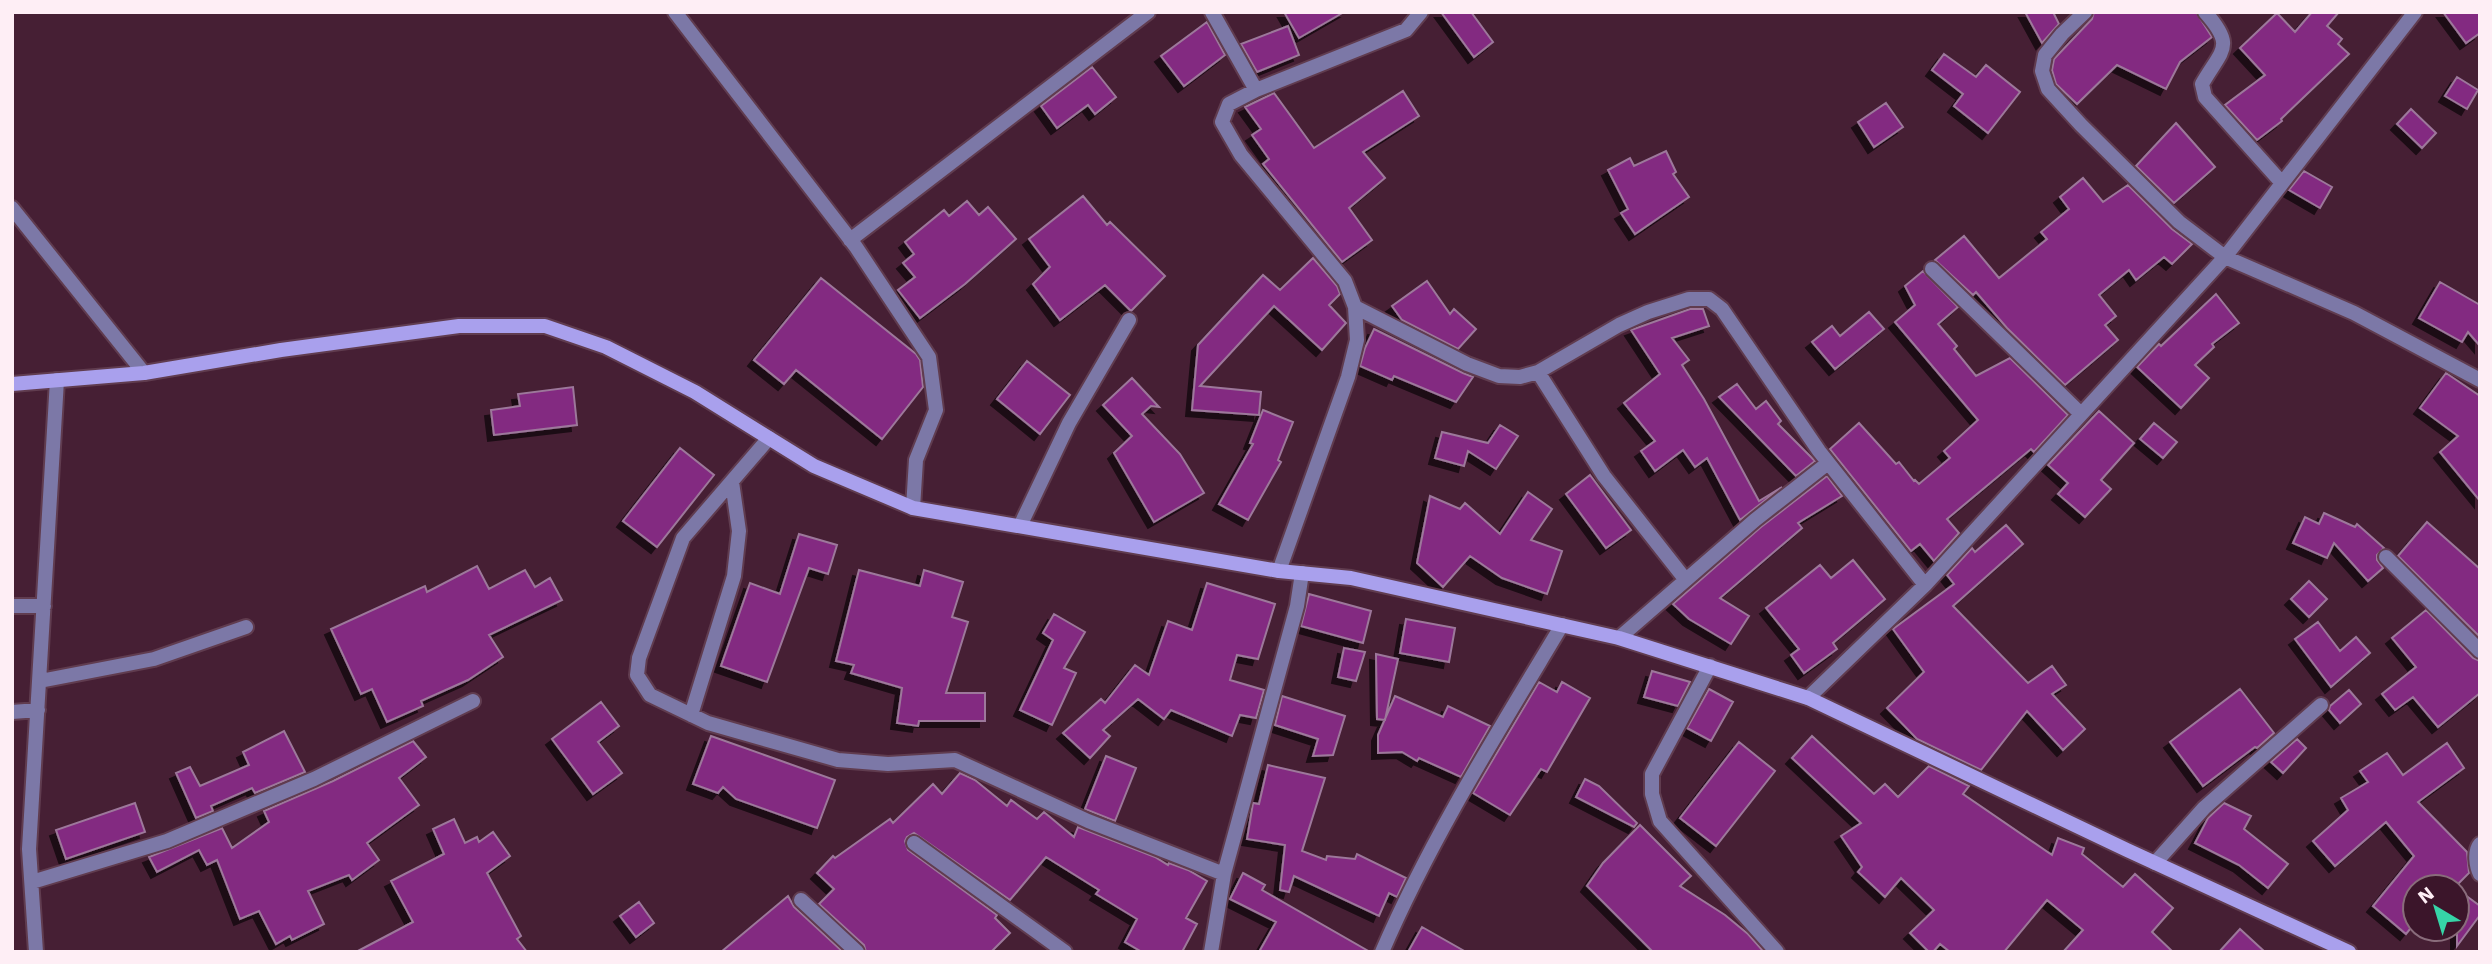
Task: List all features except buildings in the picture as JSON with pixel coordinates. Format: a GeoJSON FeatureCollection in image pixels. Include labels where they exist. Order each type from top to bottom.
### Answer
{"type":"FeatureCollection","features":[{"type":"Feature","properties":{"kind":"street"},"geometry":{"type":"LineString","coordinates":[[675,12],[850,240],[929,357],[936,410],[916,460],[913,508]]}},
{"type":"Feature","properties":{"kind":"street"},"geometry":{"type":"LineString","coordinates":[[850,240],[1148,12]]}},
{"type":"Feature","properties":{"kind":"street"},"geometry":{"type":"LineString","coordinates":[[1212,12],[1256,90]]}},
{"type":"Feature","properties":{"kind":"street"},"geometry":{"type":"LineString","coordinates":[[1279,570],[1348,377],[1357,340],[1355,307],[1345,281],[1241,155],[1222,122],[1229,104],[1256,90],[1406,30],[1421,12]]}},
{"type":"Feature","properties":{"kind":"street"},"geometry":{"type":"LineString","coordinates":[[2085,12],[2045,55],[2042,71],[2048,89],[2179,222],[2225,257],[2354,313],[2480,380]]}},
{"type":"Feature","properties":{"kind":"street"},"geometry":{"type":"LineString","coordinates":[[2205,12],[2219,27],[2224,40],[2221,54],[2202,84],[2205,97],[2282,183]]}},
{"type":"Feature","properties":{"kind":"street"},"geometry":{"type":"LineString","coordinates":[[1808,698],[1925,585],[2225,257],[2415,12]]}},
{"type":"Feature","properties":{"kind":"street"},"geometry":{"type":"LineString","coordinates":[[12,208],[144,373]]}},
{"type":"Feature","properties":{"kind":"street"},"geometry":{"type":"LineString","coordinates":[[1932,270],[2081,414]]}},
{"type":"Feature","properties":{"kind":"street"},"geometry":{"type":"LineString","coordinates":[[1355,307],[1467,364],[1499,376],[1520,377],[1538,372],[1619,325],[1648,312],[1689,299],[1709,299],[1722,309],[1828,463],[1925,585]]}},
{"type":"Feature","properties":{"kind":"street"},"geometry":{"type":"LineString","coordinates":[[1020,526],[1069,422],[1129,320]]}},
{"type":"Feature","properties":{"kind":"street"},"geometry":{"type":"LineString","coordinates":[[12,384],[144,373],[281,350],[458,326],[545,326],[606,347],[695,392],[814,466],[913,508],[1279,570],[1352,578],[1619,638],[1808,698],[2349,952]]}},
{"type":"Feature","properties":{"kind":"street"},"geometry":{"type":"LineString","coordinates":[[1538,372],[1604,476],[1685,579]]}},
{"type":"Feature","properties":{"kind":"street"},"geometry":{"type":"LineString","coordinates":[[36,952],[29,849],[57,380]]}},
{"type":"Feature","properties":{"kind":"street"},"geometry":{"type":"LineString","coordinates":[[769,438],[683,538],[639,658],[637,675],[650,695],[708,723],[838,760],[888,764],[955,760],[1088,821],[1224,874]]}},
{"type":"Feature","properties":{"kind":"street"},"geometry":{"type":"LineString","coordinates":[[1619,638],[1755,520],[1828,463]]}},
{"type":"Feature","properties":{"kind":"street"},"geometry":{"type":"LineString","coordinates":[[691,715],[734,576],[739,531],[732,482]]}},
{"type":"Feature","properties":{"kind":"street"},"geometry":{"type":"LineString","coordinates":[[2386,557],[2480,651]]}},
{"type":"Feature","properties":{"kind":"street"},"geometry":{"type":"LineString","coordinates":[[1212,952],[1224,874],[1297,606],[1303,573]]}},
{"type":"Feature","properties":{"kind":"street"},"geometry":{"type":"LineString","coordinates":[[12,606],[44,606]]}},
{"type":"Feature","properties":{"kind":"street"},"geometry":{"type":"LineString","coordinates":[[1382,952],[1397,916],[1485,754],[1562,625]]}},
{"type":"Feature","properties":{"kind":"street"},"geometry":{"type":"LineString","coordinates":[[40,681],[153,659],[246,627]]}},
{"type":"Feature","properties":{"kind":"street"},"geometry":{"type":"LineString","coordinates":[[1710,666],[1652,774],[1652,794],[1660,821],[1777,952]]}},
{"type":"Feature","properties":{"kind":"street"},"geometry":{"type":"LineString","coordinates":[[32,882],[167,841],[314,779],[474,701]]}},
{"type":"Feature","properties":{"kind":"street"},"geometry":{"type":"LineString","coordinates":[[2155,863],[2204,808],[2321,705]]}},
{"type":"Feature","properties":{"kind":"street"},"geometry":{"type":"LineString","coordinates":[[12,712],[38,710]]}},
{"type":"Feature","properties":{"kind":"street"},"geometry":{"type":"LineString","coordinates":[[914,843],[1065,952]]}},
{"type":"Feature","properties":{"kind":"street"},"geometry":{"type":"LineString","coordinates":[[2480,844],[2477,848],[2477,868],[2480,874]]}},
{"type":"Feature","properties":{"kind":"street"},"geometry":{"type":"LineString","coordinates":[[801,900],[857,952]]}}]}
